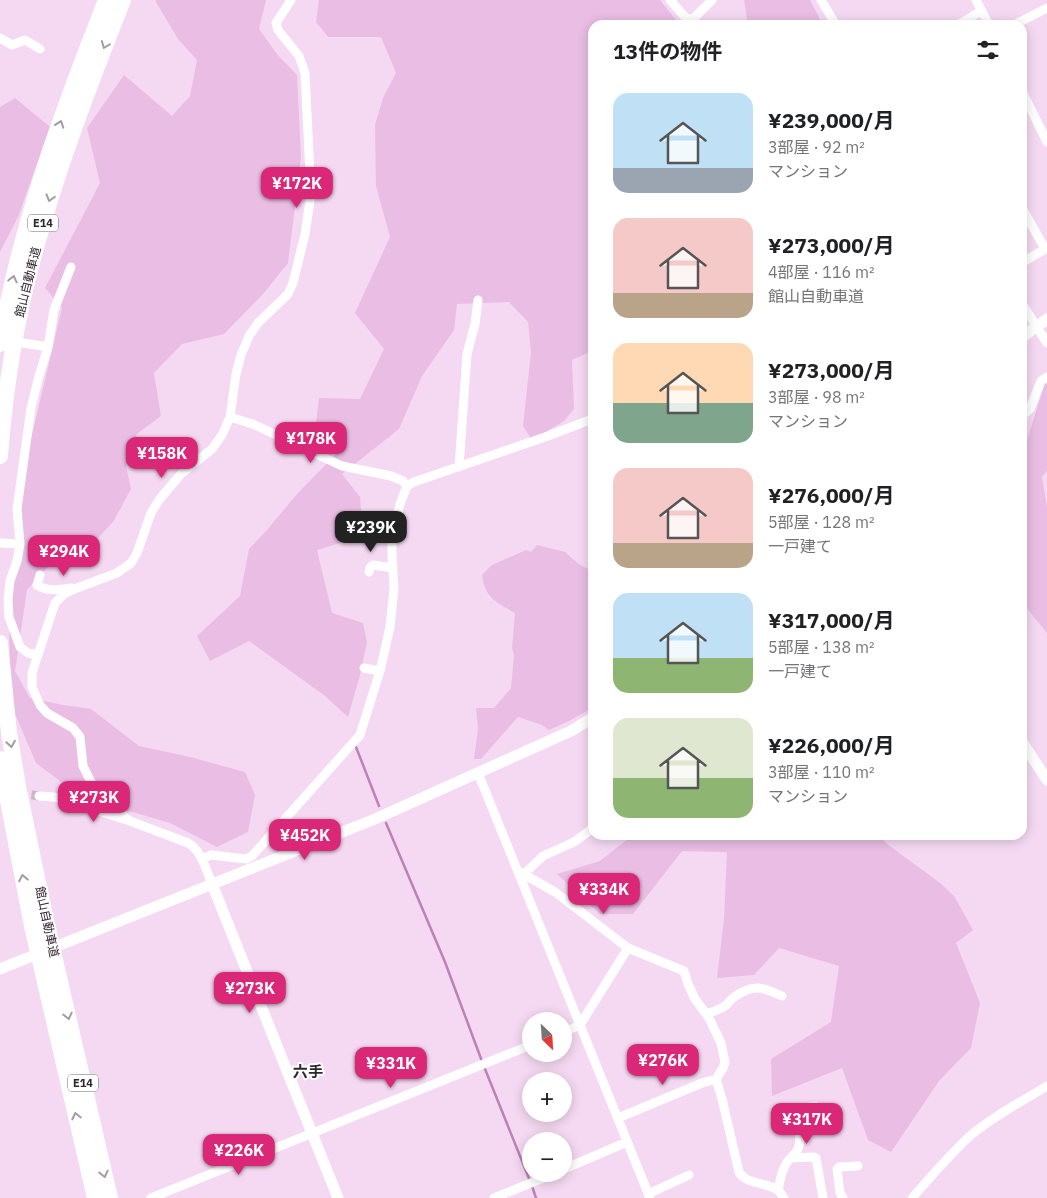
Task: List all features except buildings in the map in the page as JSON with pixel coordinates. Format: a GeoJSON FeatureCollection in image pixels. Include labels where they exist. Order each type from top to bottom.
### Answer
{"type":"FeatureCollection","features":[{"type":"Feature","properties":{"kind":"highway","name":"館山自動車道"},"geometry":{"type":"LineString","coordinates":[[0,344],[18,257],[40,181],[106,0]]}},
{"type":"Feature","properties":{"kind":"highway","name":"館山自動車道"},"geometry":{"type":"LineString","coordinates":[[0,456],[9,374],[31,263],[55,182],[123,0]]}},
{"type":"Feature","properties":{"kind":"highway","name":"館山自動車道"},"geometry":{"type":"LineString","coordinates":[[0,643],[9,733],[39,923]]}},
{"type":"Feature","properties":{"kind":"highway","name":"館山自動車道"},"geometry":{"type":"LineString","coordinates":[[0,759],[50,969],[110,1198]]}},
{"type":"Feature","properties":{"kind":"highway","name":"館山自動車道"},"geometry":{"type":"LineString","coordinates":[[50,969],[95,1198]]}},
{"type":"Feature","properties":{"kind":"street"},"geometry":{"type":"LineString","coordinates":[[130,821],[106,802],[91,782],[83,766],[80,737],[73,728],[47,713],[40,705],[32,687],[32,673],[55,603],[64,594],[117,573],[131,562],[137,553],[151,513],[159,500],[181,474],[212,448],[222,435],[230,417],[236,374],[248,336],[258,323],[288,294],[293,283],[305,234],[311,194],[304,73],[298,56],[278,30],[276,23],[291,0]]}},
{"type":"Feature","properties":{"kind":"street"},"geometry":{"type":"LineString","coordinates":[[670,0],[689,20]]}},
{"type":"Feature","properties":{"kind":"street"},"geometry":{"type":"LineString","coordinates":[[693,20],[712,0]]}},
{"type":"Feature","properties":{"kind":"street"},"geometry":{"type":"LineString","coordinates":[[976,0],[986,20]]}},
{"type":"Feature","properties":{"kind":"street"},"geometry":{"type":"LineString","coordinates":[[824,1],[834,20]]}},
{"type":"Feature","properties":{"kind":"street"},"geometry":{"type":"LineString","coordinates":[[1024,20],[1047,9]]}},
{"type":"Feature","properties":{"kind":"street"},"geometry":{"type":"LineString","coordinates":[[966,20],[981,11]]}},
{"type":"Feature","properties":{"kind":"street"},"geometry":{"type":"LineString","coordinates":[[0,38],[12,45],[25,40],[40,49]]}},
{"type":"Feature","properties":{"kind":"street"},"geometry":{"type":"LineString","coordinates":[[1027,101],[1047,142]]}},
{"type":"Feature","properties":{"kind":"street"},"geometry":{"type":"LineString","coordinates":[[1027,216],[1046,248],[1027,259]]}},
{"type":"Feature","properties":{"kind":"street"},"geometry":{"type":"LineString","coordinates":[[38,655],[28,653],[20,647],[9,617],[8,599],[10,581],[17,561],[17,509],[32,408],[54,310],[71,267]]}},
{"type":"Feature","properties":{"kind":"street"},"geometry":{"type":"LineString","coordinates":[[459,467],[467,354],[478,300]]}},
{"type":"Feature","properties":{"kind":"street"},"geometry":{"type":"LineString","coordinates":[[1027,312],[1047,342]]}},
{"type":"Feature","properties":{"kind":"street"},"geometry":{"type":"LineString","coordinates":[[1027,333],[1047,319]]}},
{"type":"Feature","properties":{"kind":"street"},"geometry":{"type":"LineString","coordinates":[[0,339],[45,346]]}},
{"type":"Feature","properties":{"kind":"street"},"geometry":{"type":"LineString","coordinates":[[1027,412],[1030,410],[1041,381],[1047,377]]}},
{"type":"Feature","properties":{"kind":"street"},"geometry":{"type":"LineString","coordinates":[[230,417],[255,425],[342,466],[390,476],[404,481],[407,486]]}},
{"type":"Feature","properties":{"kind":"street"},"geometry":{"type":"LineString","coordinates":[[202,859],[212,855],[246,858],[252,856],[360,735],[380,671],[390,627],[394,588],[392,538],[400,504],[407,486],[588,421]]}},
{"type":"Feature","properties":{"kind":"street"},"geometry":{"type":"LineString","coordinates":[[0,544],[18,544]]}},
{"type":"Feature","properties":{"kind":"street"},"geometry":{"type":"LineString","coordinates":[[369,572],[373,565],[392,568]]}},
{"type":"Feature","properties":{"kind":"street"},"geometry":{"type":"LineString","coordinates":[[40,575],[37,585],[47,590],[77,588]]}},
{"type":"Feature","properties":{"kind":"street"},"geometry":{"type":"LineString","coordinates":[[364,668],[380,671]]}},
{"type":"Feature","properties":{"kind":"street"},"geometry":{"type":"LineString","coordinates":[[0,969],[375,818],[588,724]]}},
{"type":"Feature","properties":{"kind":"street"},"geometry":{"type":"LineString","coordinates":[[1027,749],[1047,780]]}},
{"type":"Feature","properties":{"kind":"street"},"geometry":{"type":"LineString","coordinates":[[478,773],[521,873],[649,1196],[689,1174]]}},
{"type":"Feature","properties":{"kind":"street"},"geometry":{"type":"LineString","coordinates":[[39,796],[54,797],[130,821],[194,846],[202,859],[338,1198]]}},
{"type":"Feature","properties":{"kind":"street"},"geometry":{"type":"LineString","coordinates":[[521,873],[543,856],[574,842],[588,832]]}},
{"type":"Feature","properties":{"kind":"street"},"geometry":{"type":"LineString","coordinates":[[521,873],[555,892],[628,948],[684,971],[695,999],[706,1014],[720,1043],[725,1062],[716,1079],[618,1118]]}},
{"type":"Feature","properties":{"kind":"street"},"geometry":{"type":"LineString","coordinates":[[572,1028],[580,1025],[628,948]]}},
{"type":"Feature","properties":{"kind":"street"},"geometry":{"type":"LineString","coordinates":[[706,1014],[726,1005],[748,989],[756,987],[782,996]]}},
{"type":"Feature","properties":{"kind":"street"},"geometry":{"type":"LineString","coordinates":[[156,1197],[522,1049]]}},
{"type":"Feature","properties":{"kind":"street"},"geometry":{"type":"LineString","coordinates":[[716,1079],[741,1176],[781,1194],[783,1170],[786,1163],[798,1150],[800,1137],[798,1117],[800,1111],[815,1106]]}},
{"type":"Feature","properties":{"kind":"street"},"geometry":{"type":"LineString","coordinates":[[912,1198],[970,1136],[991,1120],[1047,1086]]}},
{"type":"Feature","properties":{"kind":"street"},"geometry":{"type":"LineString","coordinates":[[572,1166],[627,1142]]}},
{"type":"Feature","properties":{"kind":"street"},"geometry":{"type":"LineString","coordinates":[[791,1158],[816,1158],[823,1198]]}},
{"type":"Feature","properties":{"kind":"street"},"geometry":{"type":"LineString","coordinates":[[841,1198],[837,1169],[839,1167],[858,1166]]}},
{"type":"Feature","properties":{"kind":"street"},"geometry":{"type":"LineString","coordinates":[[494,1198],[533,1182]]}},
{"type":"Feature","properties":{"kind":"shaded area"},"geometry":{"type":"Polygon","coordinates":[[[156,0],[266,0],[259,29],[277,54],[297,75],[301,157],[288,263],[264,293],[224,334],[182,344],[154,373],[161,416],[137,434],[126,466],[131,489],[113,522],[97,539],[63,550],[27,590],[15,671],[30,698],[91,709],[139,746],[245,772],[255,795],[248,832],[217,847],[170,823],[81,797],[36,763],[10,702],[9,617],[22,477],[62,308],[45,288],[100,183],[87,128],[124,75],[172,116],[190,96],[197,60],[178,39],[156,0]]]}},
{"type":"Feature","properties":{"kind":"shaded area"},"geometry":{"type":"Polygon","coordinates":[[[319,0],[660,0],[676,20],[588,20],[588,353],[572,360],[574,409],[564,421],[532,440],[523,426],[531,352],[528,322],[509,302],[457,304],[454,330],[422,376],[399,429],[342,474],[360,497],[363,536],[317,550],[332,613],[363,623],[367,642],[348,717],[325,696],[249,641],[210,661],[197,636],[240,596],[249,549],[297,494],[339,451],[316,422],[319,398],[360,399],[384,349],[355,313],[390,237],[376,186],[375,125],[383,98],[396,73],[381,37],[328,37],[316,22],[319,0]]]}},
{"type":"Feature","properties":{"kind":"shaded area"},"geometry":{"type":"Polygon","coordinates":[[[744,0],[810,0],[820,20],[747,20],[744,0]]]}},
{"type":"Feature","properties":{"kind":"shaded area"},"geometry":{"type":"Polygon","coordinates":[[[15,98],[50,127],[18,217],[0,252],[0,107],[15,98]]]}},
{"type":"Feature","properties":{"kind":"shaded area"},"geometry":{"type":"Polygon","coordinates":[[[1045,383],[1047,383],[1047,471],[1042,477],[1047,507],[1047,633],[1027,608],[1027,440],[1045,383]]]}},
{"type":"Feature","properties":{"kind":"shaded area"},"geometry":{"type":"Polygon","coordinates":[[[537,545],[565,552],[580,565],[588,569],[588,710],[549,730],[542,725],[518,717],[481,759],[474,759],[478,729],[476,708],[494,708],[511,688],[514,655],[512,648],[515,613],[489,595],[482,575],[492,565],[526,550],[531,552],[537,545]]]}},
{"type":"Feature","properties":{"kind":"shaded area"},"geometry":{"type":"Polygon","coordinates":[[[627,840],[884,840],[954,896],[973,930],[956,943],[980,1003],[971,1048],[939,1081],[891,1152],[868,1140],[842,1068],[772,1096],[771,1059],[831,1022],[839,966],[779,948],[754,975],[717,978],[724,919],[727,852],[682,851],[633,914],[600,914],[557,874],[600,861],[627,840]]]}},
{"type":"Feature","properties":{"kind":"waterway"},"geometry":{"type":"LineString","coordinates":[[356,747],[379,806]]}},
{"type":"Feature","properties":{"kind":"waterway"},"geometry":{"type":"LineString","coordinates":[[386,823],[445,962],[522,1161]]}},
{"type":"Feature","properties":{"kind":"waterway"},"geometry":{"type":"LineString","coordinates":[[532,1186],[536,1198]]}},
{"type":"Feature","properties":{"kind":"tunnel"},"geometry":{"type":"LineString","coordinates":[[18,793],[39,796]]}},
{"type":"Feature","properties":{"kind":"district","name":"六手"},"geometry":{"type":"Point","coordinates":[308,1072]}}]}
